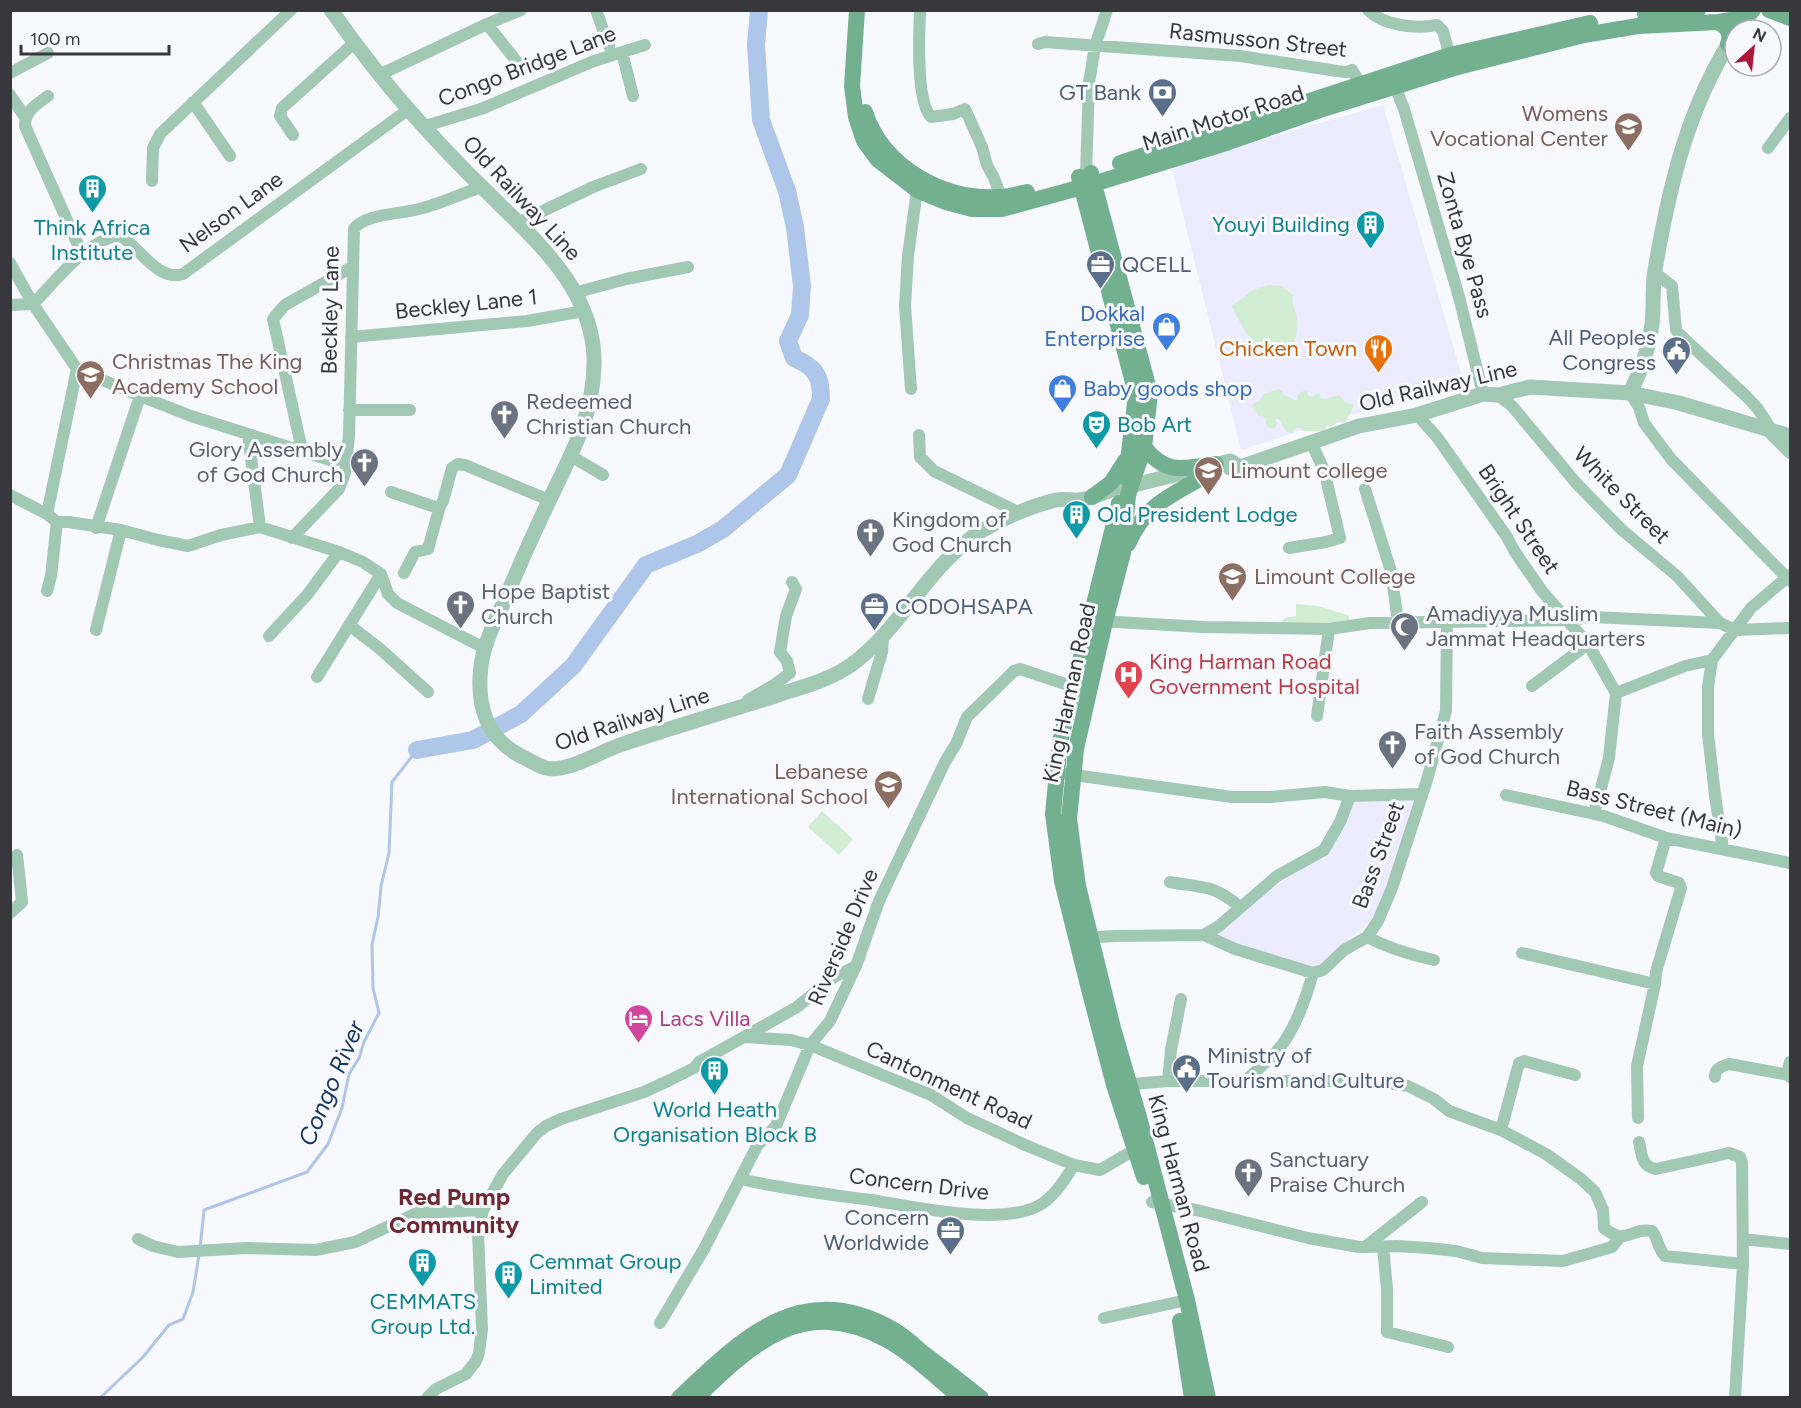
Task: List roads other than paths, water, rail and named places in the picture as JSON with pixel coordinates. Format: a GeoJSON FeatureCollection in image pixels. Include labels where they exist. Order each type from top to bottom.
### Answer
{"type":"FeatureCollection","features":[{"type":"Feature","properties":{"kind":"main road","name":"Main Motor Road"},"geometry":{"type":"LineString","coordinates":[[857,10],[852,86],[856,117],[864,141],[878,160],[917,190],[946,202],[972,209],[1002,209],[1052,195],[1086,179],[1364,89],[1452,61],[1587,23],[1634,15],[1698,10]]}},
{"type":"Feature","properties":{"kind":"main road","name":"Main Motor Road"},"geometry":{"type":"LineString","coordinates":[[866,10],[862,84],[865,114],[875,136],[886,152],[918,177],[936,187],[970,196],[1000,198],[1086,179],[1122,174],[1222,136]]}},
{"type":"Feature","properties":{"kind":"main road"},"geometry":{"type":"LineString","coordinates":[[1771,11],[1791,18]]}},
{"type":"Feature","properties":{"kind":"main road"},"geometry":{"type":"LineString","coordinates":[[1718,22],[1723,26]]}},
{"type":"Feature","properties":{"kind":"main road","name":"Main Motor Road"},"geometry":{"type":"LineString","coordinates":[[1452,61],[1638,26],[1723,23]]}},
{"type":"Feature","properties":{"kind":"main road"},"geometry":{"type":"LineString","coordinates":[[1052,195],[1094,213],[1109,188],[1122,174]]}},
{"type":"Feature","properties":{"kind":"main road","name":"King Harman Road"},"geometry":{"type":"LineString","coordinates":[[1086,179],[1132,352],[1136,394],[1137,448],[1109,543],[1097,621],[1081,689],[1060,742],[1064,774],[1053,814],[1062,881],[1084,938],[1208,1398]]}},
{"type":"Feature","properties":{"kind":"main road"},"geometry":{"type":"LineString","coordinates":[[1109,543],[1110,516],[1091,499],[1116,478],[1137,448],[1169,468],[1211,470]]}},
{"type":"Feature","properties":{"kind":"main road"},"geometry":{"type":"LineString","coordinates":[[1123,553],[1132,533],[1149,510],[1211,470]]}},
{"type":"Feature","properties":{"kind":"main road","name":"King Harman Road"},"geometry":{"type":"LineString","coordinates":[[1097,621],[1123,553],[1126,490]]}},
{"type":"Feature","properties":{"kind":"main road","name":"King Harman Road"},"geometry":{"type":"LineString","coordinates":[[1181,1301],[1192,1398]]}},
{"type":"Feature","properties":{"kind":"main road"},"geometry":{"type":"LineString","coordinates":[[679,1398],[744,1339],[786,1316],[810,1310],[851,1313],[867,1317],[896,1331],[981,1398]]}},
{"type":"Feature","properties":{"kind":"main road"},"geometry":{"type":"LineString","coordinates":[[696,1398],[762,1339],[789,1327],[812,1322],[835,1322],[862,1328],[887,1340],[962,1398]]}},
{"type":"Feature","properties":{"kind":"street"},"geometry":{"type":"LineString","coordinates":[[152,181],[151,159],[156,140],[291,10]]}},
{"type":"Feature","properties":{"kind":"street","name":"Old Railway Line"},"geometry":{"type":"LineString","coordinates":[[331,10],[354,43],[409,109],[481,187],[545,250],[563,273],[584,311],[592,340],[594,362],[589,410],[572,456],[549,500],[501,609],[481,662],[480,680],[485,720],[496,738],[515,754],[548,769],[570,767],[600,752],[826,678],[850,666],[883,637],[965,543],[1018,512],[1063,499],[1076,501],[1091,499],[1211,470],[1230,461],[1240,467],[1359,426],[1417,415],[1490,394],[1530,387],[1630,393],[1679,403],[1791,436]]}},
{"type":"Feature","properties":{"kind":"street"},"geometry":{"type":"LineString","coordinates":[[381,74],[521,10]]}},
{"type":"Feature","properties":{"kind":"street"},"geometry":{"type":"LineString","coordinates":[[596,10],[609,46]]}},
{"type":"Feature","properties":{"kind":"street"},"geometry":{"type":"LineString","coordinates":[[1086,179],[1089,83],[1095,45],[1107,10]]}},
{"type":"Feature","properties":{"kind":"street"},"geometry":{"type":"LineString","coordinates":[[1368,10],[1387,22],[1424,27],[1437,25],[1443,31],[1452,61]]}},
{"type":"Feature","properties":{"kind":"street"},"geometry":{"type":"LineString","coordinates":[[920,11],[921,92],[927,114],[931,117],[953,114],[965,109],[982,147],[1000,198]]}},
{"type":"Feature","properties":{"kind":"street"},"geometry":{"type":"LineString","coordinates":[[487,24],[517,62]]}},
{"type":"Feature","properties":{"kind":"street"},"geometry":{"type":"LineString","coordinates":[[1038,44],[1045,42],[1095,45]]}},
{"type":"Feature","properties":{"kind":"street"},"geometry":{"type":"LineString","coordinates":[[293,135],[280,116],[282,108],[354,43]]}},
{"type":"Feature","properties":{"kind":"street","name":"Congo Bridge Lane"},"geometry":{"type":"LineString","coordinates":[[425,126],[481,109],[594,61],[645,45]]}},
{"type":"Feature","properties":{"kind":"street","name":"Rasmusson Street"},"geometry":{"type":"LineString","coordinates":[[1095,45],[1240,56],[1347,72],[1352,70],[1364,89]]}},
{"type":"Feature","properties":{"kind":"street"},"geometry":{"type":"LineString","coordinates":[[622,52],[633,96]]}},
{"type":"Feature","properties":{"kind":"street"},"geometry":{"type":"LineString","coordinates":[[10,73],[48,53]]}},
{"type":"Feature","properties":{"kind":"street"},"geometry":{"type":"LineString","coordinates":[[1723,57],[1703,93],[1674,175],[1654,273],[1652,324],[1648,349],[1641,372],[1630,393],[1639,407],[1644,423],[1671,459],[1790,578],[1751,608],[1712,660],[1708,687],[1708,734],[1723,849]]}},
{"type":"Feature","properties":{"kind":"street","name":"Zonta Bye Pass"},"geometry":{"type":"LineString","coordinates":[[1392,80],[1404,109],[1490,394]]}},
{"type":"Feature","properties":{"kind":"street"},"geometry":{"type":"LineString","coordinates":[[10,95],[25,117]]}},
{"type":"Feature","properties":{"kind":"street"},"geometry":{"type":"LineString","coordinates":[[48,96],[29,110],[24,126],[82,254]]}},
{"type":"Feature","properties":{"kind":"street"},"geometry":{"type":"LineString","coordinates":[[193,102],[230,156]]}},
{"type":"Feature","properties":{"kind":"street","name":"Nelson Lane"},"geometry":{"type":"LineString","coordinates":[[33,304],[82,254],[107,238],[118,235],[128,240],[160,271],[170,275],[183,273],[409,109]]}},
{"type":"Feature","properties":{"kind":"street"},"geometry":{"type":"LineString","coordinates":[[1768,148],[1791,118]]}},
{"type":"Feature","properties":{"kind":"street"},"geometry":{"type":"LineString","coordinates":[[518,223],[593,187],[641,169]]}},
{"type":"Feature","properties":{"kind":"street","name":"Beckley Lane"},"geometry":{"type":"LineString","coordinates":[[292,538],[339,489],[345,473],[353,295],[351,267],[354,229],[357,223],[419,209],[481,187]]}},
{"type":"Feature","properties":{"kind":"street"},"geometry":{"type":"LineString","coordinates":[[911,389],[905,306],[908,256],[917,190]]}},
{"type":"Feature","properties":{"kind":"street"},"geometry":{"type":"LineString","coordinates":[[10,263],[33,304],[77,369],[140,396],[248,434],[330,460],[347,456]]}},
{"type":"Feature","properties":{"kind":"street"},"geometry":{"type":"LineString","coordinates":[[302,450],[273,318],[285,305],[351,267]]}},
{"type":"Feature","properties":{"kind":"street"},"geometry":{"type":"LineString","coordinates":[[574,293],[626,279],[688,267]]}},
{"type":"Feature","properties":{"kind":"street"},"geometry":{"type":"LineString","coordinates":[[1654,273],[1672,286],[1678,333],[1747,397],[1758,409],[1769,430],[1791,453]]}},
{"type":"Feature","properties":{"kind":"street"},"geometry":{"type":"LineString","coordinates":[[10,305],[33,304]]}},
{"type":"Feature","properties":{"kind":"street","name":"Beckley Lane 1"},"geometry":{"type":"LineString","coordinates":[[351,337],[527,321],[584,311]]}},
{"type":"Feature","properties":{"kind":"street"},"geometry":{"type":"LineString","coordinates":[[47,514],[77,369]]}},
{"type":"Feature","properties":{"kind":"street","name":"White Street"},"geometry":{"type":"LineString","coordinates":[[1490,394],[1512,406],[1577,483],[1622,530],[1677,576],[1720,623]]}},
{"type":"Feature","properties":{"kind":"street"},"geometry":{"type":"LineString","coordinates":[[96,528],[140,396]]}},
{"type":"Feature","properties":{"kind":"street"},"geometry":{"type":"LineString","coordinates":[[349,410],[410,410]]}},
{"type":"Feature","properties":{"kind":"street","name":"Bright Street"},"geometry":{"type":"LineString","coordinates":[[1417,415],[1437,437],[1542,591],[1588,644],[1616,693]]}},
{"type":"Feature","properties":{"kind":"street"},"geometry":{"type":"LineString","coordinates":[[248,434],[260,527]]}},
{"type":"Feature","properties":{"kind":"street"},"geometry":{"type":"LineString","coordinates":[[919,435],[920,457],[934,471],[1018,512]]}},
{"type":"Feature","properties":{"kind":"street"},"geometry":{"type":"LineString","coordinates":[[1289,548],[1340,538],[1324,470],[1311,442]]}},
{"type":"Feature","properties":{"kind":"street"},"geometry":{"type":"LineString","coordinates":[[572,456],[603,475]]}},
{"type":"Feature","properties":{"kind":"street"},"geometry":{"type":"LineString","coordinates":[[404,573],[415,552],[428,549],[452,468],[458,464],[549,500]]}},
{"type":"Feature","properties":{"kind":"street"},"geometry":{"type":"LineString","coordinates":[[1365,489],[1390,571],[1398,622]]}},
{"type":"Feature","properties":{"kind":"street"},"geometry":{"type":"LineString","coordinates":[[391,492],[435,507],[440,506]]}},
{"type":"Feature","properties":{"kind":"street"},"geometry":{"type":"LineString","coordinates":[[10,495],[47,514],[57,522],[121,530],[188,546],[220,535],[260,527],[339,552],[363,562],[381,574],[388,594],[397,603],[486,649]]}},
{"type":"Feature","properties":{"kind":"street"},"geometry":{"type":"LineString","coordinates":[[47,591],[51,576],[57,522]]}},
{"type":"Feature","properties":{"kind":"street"},"geometry":{"type":"LineString","coordinates":[[96,630],[121,530]]}},
{"type":"Feature","properties":{"kind":"street"},"geometry":{"type":"LineString","coordinates":[[269,636],[307,595],[339,552]]}},
{"type":"Feature","properties":{"kind":"street"},"geometry":{"type":"LineString","coordinates":[[317,677],[381,574]]}},
{"type":"Feature","properties":{"kind":"street"},"geometry":{"type":"LineString","coordinates":[[738,708],[790,673],[787,661],[780,652],[786,616],[796,589],[792,582]]}},
{"type":"Feature","properties":{"kind":"street"},"geometry":{"type":"LineString","coordinates":[[1097,621],[1204,627],[1329,629],[1370,623],[1567,620],[1592,617],[1720,623],[1735,630],[1762,627],[1791,628]]}},
{"type":"Feature","properties":{"kind":"street","name":"Bass Street"},"geometry":{"type":"LineString","coordinates":[[1313,973],[1323,970],[1344,950],[1367,937],[1378,921],[1392,888],[1427,780],[1446,711],[1447,622]]}},
{"type":"Feature","properties":{"kind":"street"},"geometry":{"type":"LineString","coordinates":[[349,625],[379,648],[428,692]]}},
{"type":"Feature","properties":{"kind":"street"},"geometry":{"type":"LineString","coordinates":[[1317,716],[1329,629]]}},
{"type":"Feature","properties":{"kind":"street"},"geometry":{"type":"LineString","coordinates":[[868,699],[882,652],[883,637]]}},
{"type":"Feature","properties":{"kind":"street"},"geometry":{"type":"LineString","coordinates":[[1532,686],[1588,644]]}},
{"type":"Feature","properties":{"kind":"street"},"geometry":{"type":"LineString","coordinates":[[1594,814],[1609,758],[1616,693],[1685,666],[1712,660]]}},
{"type":"Feature","properties":{"kind":"street","name":"Riverside Drive"},"geometry":{"type":"LineString","coordinates":[[660,1323],[704,1249],[757,1146],[776,1126],[810,1046],[830,1021],[856,966],[879,901],[967,717],[1014,671],[1020,669],[1081,689]]}},
{"type":"Feature","properties":{"kind":"street"},"geometry":{"type":"LineString","coordinates":[[1064,774],[1232,797],[1270,797],[1325,792],[1350,796],[1421,794]]}},
{"type":"Feature","properties":{"kind":"street","name":"Bass Street (Main)"},"geometry":{"type":"LineString","coordinates":[[1506,795],[1635,825],[1666,838],[1791,863]]}},
{"type":"Feature","properties":{"kind":"street"},"geometry":{"type":"LineString","coordinates":[[1204,935],[1219,926],[1277,876],[1324,850],[1340,822],[1350,796]]}},
{"type":"Feature","properties":{"kind":"street"},"geometry":{"type":"LineString","coordinates":[[1638,1118],[1637,1066],[1656,972],[1681,888],[1679,883],[1658,876],[1656,873],[1666,838]]}},
{"type":"Feature","properties":{"kind":"street"},"geometry":{"type":"LineString","coordinates":[[10,913],[22,902],[17,855]]}},
{"type":"Feature","properties":{"kind":"street"},"geometry":{"type":"LineString","coordinates":[[1170,882],[1209,887],[1228,896],[1240,907]]}},
{"type":"Feature","properties":{"kind":"street"},"geometry":{"type":"LineString","coordinates":[[1084,938],[1204,935],[1235,949],[1313,973],[1307,994],[1285,1041],[1245,1081]]}},
{"type":"Feature","properties":{"kind":"street"},"geometry":{"type":"LineString","coordinates":[[1367,937],[1379,944],[1413,956],[1434,960]]}},
{"type":"Feature","properties":{"kind":"street"},"geometry":{"type":"LineString","coordinates":[[1522,953],[1655,984]]}},
{"type":"Feature","properties":{"kind":"street"},"geometry":{"type":"LineString","coordinates":[[427,1398],[436,1389],[466,1374],[476,1361],[482,1329],[478,1233],[483,1210],[508,1167],[529,1141],[546,1126],[644,1092],[694,1068],[699,1062],[797,1006],[834,977],[856,966]]}},
{"type":"Feature","properties":{"kind":"street"},"geometry":{"type":"LineString","coordinates":[[1168,1081],[1180,999]]}},
{"type":"Feature","properties":{"kind":"street","name":"Cantonment Road"},"geometry":{"type":"LineString","coordinates":[[744,1037],[791,1040],[810,1046],[931,1095],[967,1118],[1074,1165],[1100,1170],[1140,1146]]}},
{"type":"Feature","properties":{"kind":"street"},"geometry":{"type":"LineString","coordinates":[[1501,1130],[1519,1063],[1524,1061],[1575,1075]]}},
{"type":"Feature","properties":{"kind":"street"},"geometry":{"type":"LineString","coordinates":[[1715,1077],[1719,1067],[1729,1064],[1790,1071]]}},
{"type":"Feature","properties":{"kind":"street"},"geometry":{"type":"LineString","coordinates":[[1122,1085],[1168,1081],[1382,1081],[1408,1086],[1449,1111],[1501,1130],[1546,1154],[1581,1179],[1595,1192],[1603,1210],[1604,1228],[1620,1238]]}},
{"type":"Feature","properties":{"kind":"street"},"geometry":{"type":"LineString","coordinates":[[1639,1142],[1644,1164],[1656,1169],[1729,1153],[1740,1156],[1742,1163],[1743,1264],[1735,1398]]}},
{"type":"Feature","properties":{"kind":"street","name":"Concern Drive"},"geometry":{"type":"LineString","coordinates":[[740,1179],[778,1188],[953,1212],[995,1215],[1019,1212],[1039,1206],[1053,1194],[1074,1165]]}},
{"type":"Feature","properties":{"kind":"street"},"geometry":{"type":"LineString","coordinates":[[1365,1247],[1422,1202]]}},
{"type":"Feature","properties":{"kind":"street"},"geometry":{"type":"LineString","coordinates":[[1157,1203],[1201,1211],[1351,1247],[1397,1246],[1437,1249],[1482,1258],[1563,1261],[1612,1247],[1620,1238],[1646,1230],[1652,1231],[1665,1256],[1743,1264]]}},
{"type":"Feature","properties":{"kind":"street"},"geometry":{"type":"LineString","coordinates":[[138,1239],[153,1246],[178,1252],[247,1248],[316,1250],[355,1242],[417,1213],[483,1210]]}},
{"type":"Feature","properties":{"kind":"street"},"geometry":{"type":"LineString","coordinates":[[1743,1239],[1791,1244]]}},
{"type":"Feature","properties":{"kind":"street"},"geometry":{"type":"LineString","coordinates":[[1383,1247],[1387,1289],[1387,1332],[1448,1347]]}},
{"type":"Feature","properties":{"kind":"street"},"geometry":{"type":"LineString","coordinates":[[1104,1318],[1181,1301]]}},
{"type":"Feature","properties":{"kind":"waterway"},"geometry":{"type":"LineString","coordinates":[[417,750],[473,740],[521,714],[573,666],[646,565],[697,544],[723,529],[788,475],[821,399],[821,391],[815,373],[807,365],[794,358],[788,341],[800,315],[802,286],[795,227],[787,191],[761,120],[756,45],[759,10]]}},
{"type":"Feature","properties":{"kind":"waterway","name":"Congo River"},"geometry":{"type":"LineString","coordinates":[[200,1249],[204,1210],[307,1172],[328,1144],[342,1108],[349,1074],[359,1058],[364,1042],[379,1013],[373,988],[372,945],[381,886],[389,853],[392,782],[417,750]]}},
{"type":"Feature","properties":{"kind":"waterway","name":"Congo River"},"geometry":{"type":"LineString","coordinates":[[100,1398],[143,1357],[169,1325],[183,1319],[193,1292],[199,1255]]}},
{"type":"Feature","properties":{"kind":"place","name":"GT Bank"},"geometry":{"type":"Point","coordinates":[1162,118]}},
{"type":"Feature","properties":{"kind":"place","name":"Womens Vocational Center"},"geometry":{"type":"Point","coordinates":[1629,152]}},
{"type":"Feature","properties":{"kind":"place","name":"Think Africa Institute"},"geometry":{"type":"Point","coordinates":[92,214]}},
{"type":"Feature","properties":{"kind":"place","name":"Youyi Building"},"geometry":{"type":"Point","coordinates":[1371,250]}},
{"type":"Feature","properties":{"kind":"place","name":"QCELL"},"geometry":{"type":"Point","coordinates":[1101,290]}},
{"type":"Feature","properties":{"kind":"place","name":"Dokkal Enterprise"},"geometry":{"type":"Point","coordinates":[1166,352]}},
{"type":"Feature","properties":{"kind":"place","name":"Chicken Town"},"geometry":{"type":"Point","coordinates":[1378,374]}},
{"type":"Feature","properties":{"kind":"place","name":"All Peoples Congress"},"geometry":{"type":"Point","coordinates":[1677,376]}},
{"type":"Feature","properties":{"kind":"place","name":"Christmas The King Academy School"},"geometry":{"type":"Point","coordinates":[91,400]}},
{"type":"Feature","properties":{"kind":"place","name":"Baby goods shop"},"geometry":{"type":"Point","coordinates":[1062,414]}},
{"type":"Feature","properties":{"kind":"place","name":"Redeemed Christian Church"},"geometry":{"type":"Point","coordinates":[505,440]}},
{"type":"Feature","properties":{"kind":"place","name":"Bob Art"},"geometry":{"type":"Point","coordinates":[1096,450]}},
{"type":"Feature","properties":{"kind":"place","name":"Glory Assembly of God Church"},"geometry":{"type":"Point","coordinates":[364,488]}},
{"type":"Feature","properties":{"kind":"place","name":"Limount college"},"geometry":{"type":"Point","coordinates":[1209,496]}},
{"type":"Feature","properties":{"kind":"place","name":"Old President Lodge"},"geometry":{"type":"Point","coordinates":[1076,540]}},
{"type":"Feature","properties":{"kind":"place","name":"Kingdom of God Church"},"geometry":{"type":"Point","coordinates":[871,558]}},
{"type":"Feature","properties":{"kind":"place","name":"Limount College"},"geometry":{"type":"Point","coordinates":[1233,602]}},
{"type":"Feature","properties":{"kind":"place","name":"Hope Baptist Church"},"geometry":{"type":"Point","coordinates":[460,630]}},
{"type":"Feature","properties":{"kind":"place","name":"CODOHSAPA"},"geometry":{"type":"Point","coordinates":[874,632]}},
{"type":"Feature","properties":{"kind":"place","name":"Amadiyya Muslim Jammat Headquarters"},"geometry":{"type":"Point","coordinates":[1405,652]}},
{"type":"Feature","properties":{"kind":"place","name":"King Harman Road Government Hospital"},"geometry":{"type":"Point","coordinates":[1128,700]}},
{"type":"Feature","properties":{"kind":"place","name":"Faith Assembly of God Church"},"geometry":{"type":"Point","coordinates":[1393,770]}},
{"type":"Feature","properties":{"kind":"place","name":"Lebanese International School"},"geometry":{"type":"Point","coordinates":[889,810]}},
{"type":"Feature","properties":{"kind":"place","name":"Lacs Villa"},"geometry":{"type":"Point","coordinates":[638,1044]}},
{"type":"Feature","properties":{"kind":"place","name":"Ministry of Tourism and Culture"},"geometry":{"type":"Point","coordinates":[1186,1094]}},
{"type":"Feature","properties":{"kind":"place","name":"World Heath Organisation Block B"},"geometry":{"type":"Point","coordinates":[715,1096]}},
{"type":"Feature","properties":{"kind":"place","name":"Sanctuary Praise Church"},"geometry":{"type":"Point","coordinates":[1248,1198]}},
{"type":"Feature","properties":{"kind":"place","name":"Concern Worldwide"},"geometry":{"type":"Point","coordinates":[950,1256]}},
{"type":"Feature","properties":{"kind":"place","name":"CEMMATS Group Ltd."},"geometry":{"type":"Point","coordinates":[423,1288]}},
{"type":"Feature","properties":{"kind":"place","name":"Cemmat Group Limited"},"geometry":{"type":"Point","coordinates":[508,1300]}},
{"type":"Feature","properties":{"kind":"district","name":"Red Pump Community"},"geometry":{"type":"Point","coordinates":[454,1210]}}]}
